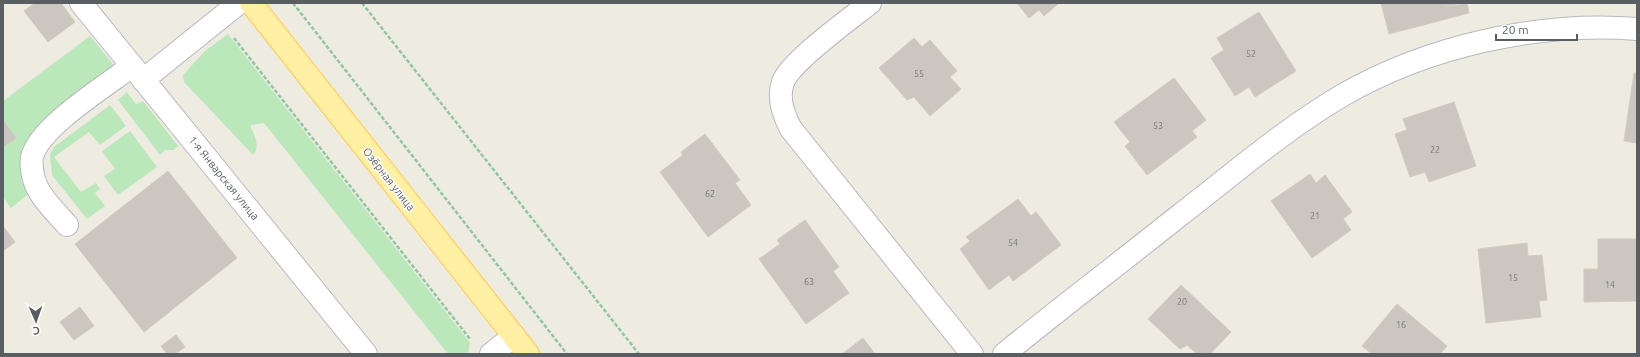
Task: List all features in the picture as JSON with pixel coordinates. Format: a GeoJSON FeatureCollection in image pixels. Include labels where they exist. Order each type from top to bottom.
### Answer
{"type":"FeatureCollection","features":[{"type":"Feature","properties":{"kind":"main road","name":"Озёрная улица"},"geometry":{"type":"LineString","coordinates":[[251,3],[528,354]]}},
{"type":"Feature","properties":{"kind":"street","name":"1-я Январская улица"},"geometry":{"type":"LineString","coordinates":[[81,3],[366,354]]}},
{"type":"Feature","properties":{"kind":"street"},"geometry":{"type":"LineString","coordinates":[[67,225],[42,195],[33,177],[32,157],[40,140],[53,126],[138,73],[219,19],[239,3]]}},
{"type":"Feature","properties":{"kind":"street"},"geometry":{"type":"LineString","coordinates":[[870,3],[791,68],[783,83],[781,99],[785,118],[791,130],[972,354]]}},
{"type":"Feature","properties":{"kind":"street"},"geometry":{"type":"LineString","coordinates":[[1004,354],[1288,131],[1344,95],[1399,68],[1451,50],[1500,38],[1545,30],[1582,27],[1637,29]]}},
{"type":"Feature","properties":{"kind":"street"},"geometry":{"type":"LineString","coordinates":[[491,354],[514,336]]}},
{"type":"Feature","properties":{"kind":"path"},"geometry":{"type":"LineString","coordinates":[[293,3],[567,354]]}},
{"type":"Feature","properties":{"kind":"path"},"geometry":{"type":"LineString","coordinates":[[362,3],[639,354]]}},
{"type":"Feature","properties":{"kind":"path"},"geometry":{"type":"LineString","coordinates":[[219,19],[472,341]]}},
{"type":"Feature","properties":{"kind":"green space"},"geometry":{"type":"Polygon","coordinates":[[[228,34],[470,343],[468,354],[448,354],[264,123],[250,125],[257,144],[253,155],[184,82],[183,75],[205,51],[228,34]]]}},
{"type":"Feature","properties":{"kind":"green space"},"geometry":{"type":"Polygon","coordinates":[[[90,36],[116,68],[30,136],[25,149],[32,191],[11,208],[3,197],[3,147],[16,138],[3,120],[3,101],[90,36]]]}},
{"type":"Feature","properties":{"kind":"green space"},"geometry":{"type":"Polygon","coordinates":[[[127,92],[136,104],[143,101],[178,146],[174,150],[165,150],[160,155],[118,100],[127,92]]]}},
{"type":"Feature","properties":{"kind":"green space"},"geometry":{"type":"Polygon","coordinates":[[[110,105],[126,126],[100,145],[89,132],[54,157],[81,192],[96,183],[100,189],[95,193],[105,206],[87,219],[52,175],[50,155],[54,147],[110,105]]]}},
{"type":"Feature","properties":{"kind":"green space"},"geometry":{"type":"Polygon","coordinates":[[[130,131],[157,167],[118,195],[104,176],[115,169],[102,151],[130,131]]]}},
{"type":"Feature","properties":{"kind":"building"},"geometry":{"type":"Polygon","coordinates":[[[35,3],[61,3],[75,22],[48,42],[24,11],[35,3]]]}},
{"type":"Feature","properties":{"kind":"building"},"geometry":{"type":"Polygon","coordinates":[[[1017,3],[1059,3],[1044,16],[1039,10],[1029,18],[1017,3]]]}},
{"type":"Feature","properties":{"kind":"building"},"geometry":{"type":"Polygon","coordinates":[[[1381,3],[1446,3],[1447,7],[1467,3],[1469,13],[1389,34],[1381,3]]]}},
{"type":"Feature","properties":{"kind":"building"},"geometry":{"type":"Polygon","coordinates":[[[1446,3],[1460,3],[1447,7],[1446,3]]]}},
{"type":"Feature","properties":{"kind":"building"},"geometry":{"type":"Polygon","coordinates":[[[1259,12],[1296,71],[1255,97],[1249,87],[1235,96],[1211,58],[1224,50],[1217,38],[1259,12]]]}},
{"type":"Feature","properties":{"kind":"building"},"geometry":{"type":"Polygon","coordinates":[[[914,38],[922,47],[930,40],[957,71],[950,77],[961,89],[930,116],[914,97],[907,100],[879,68],[914,38]]]}},
{"type":"Feature","properties":{"kind":"building"},"geometry":{"type":"Polygon","coordinates":[[[1634,73],[1637,73],[1637,143],[1624,141],[1634,73]]]}},
{"type":"Feature","properties":{"kind":"building"},"geometry":{"type":"Polygon","coordinates":[[[1174,78],[1206,120],[1192,131],[1197,137],[1147,175],[1125,146],[1130,142],[1114,122],[1174,78]]]}},
{"type":"Feature","properties":{"kind":"building"},"geometry":{"type":"Polygon","coordinates":[[[1454,102],[1476,166],[1429,182],[1425,172],[1410,177],[1395,134],[1407,130],[1403,119],[1454,102]]]}},
{"type":"Feature","properties":{"kind":"building"},"geometry":{"type":"Polygon","coordinates":[[[3,120],[16,138],[3,147],[3,120]]]}},
{"type":"Feature","properties":{"kind":"building"},"geometry":{"type":"Polygon","coordinates":[[[705,134],[740,180],[735,183],[751,205],[708,237],[660,172],[683,155],[681,152],[705,134]]]}},
{"type":"Feature","properties":{"kind":"building"},"geometry":{"type":"Polygon","coordinates":[[[168,171],[237,258],[144,332],[75,244],[168,171]]]}},
{"type":"Feature","properties":{"kind":"building"},"geometry":{"type":"Polygon","coordinates":[[[1310,174],[1316,183],[1325,175],[1352,212],[1343,219],[1351,230],[1312,258],[1271,201],[1310,174]]]}},
{"type":"Feature","properties":{"kind":"building"},"geometry":{"type":"Polygon","coordinates":[[[1018,199],[1031,216],[1036,212],[1061,245],[1013,281],[1009,275],[989,290],[960,249],[970,241],[966,237],[1018,199]]]}},
{"type":"Feature","properties":{"kind":"building"},"geometry":{"type":"Polygon","coordinates":[[[805,220],[839,267],[833,271],[849,293],[806,324],[759,259],[780,244],[777,240],[805,220]]]}},
{"type":"Feature","properties":{"kind":"building"},"geometry":{"type":"Polygon","coordinates":[[[3,226],[15,242],[3,251],[3,226]]]}},
{"type":"Feature","properties":{"kind":"building"},"geometry":{"type":"Polygon","coordinates":[[[1598,239],[1637,239],[1637,301],[1584,302],[1584,269],[1598,269],[1598,239]]]}},
{"type":"Feature","properties":{"kind":"building"},"geometry":{"type":"Polygon","coordinates":[[[1527,243],[1528,256],[1542,255],[1547,300],[1539,301],[1541,317],[1486,323],[1478,249],[1527,243]]]}},
{"type":"Feature","properties":{"kind":"building"},"geometry":{"type":"Polygon","coordinates":[[[1181,285],[1231,332],[1210,354],[1197,354],[1187,345],[1180,349],[1148,319],[1181,285]]]}},
{"type":"Feature","properties":{"kind":"building"},"geometry":{"type":"Polygon","coordinates":[[[1397,304],[1447,346],[1440,354],[1372,354],[1362,346],[1397,304]]]}},
{"type":"Feature","properties":{"kind":"building"},"geometry":{"type":"Polygon","coordinates":[[[80,307],[94,326],[74,340],[60,322],[80,307]]]}},
{"type":"Feature","properties":{"kind":"building"},"geometry":{"type":"Polygon","coordinates":[[[176,335],[185,347],[175,354],[167,354],[161,346],[176,335]]]}},
{"type":"Feature","properties":{"kind":"building"},"geometry":{"type":"Polygon","coordinates":[[[863,338],[875,354],[842,354],[863,338]]]}}]}
